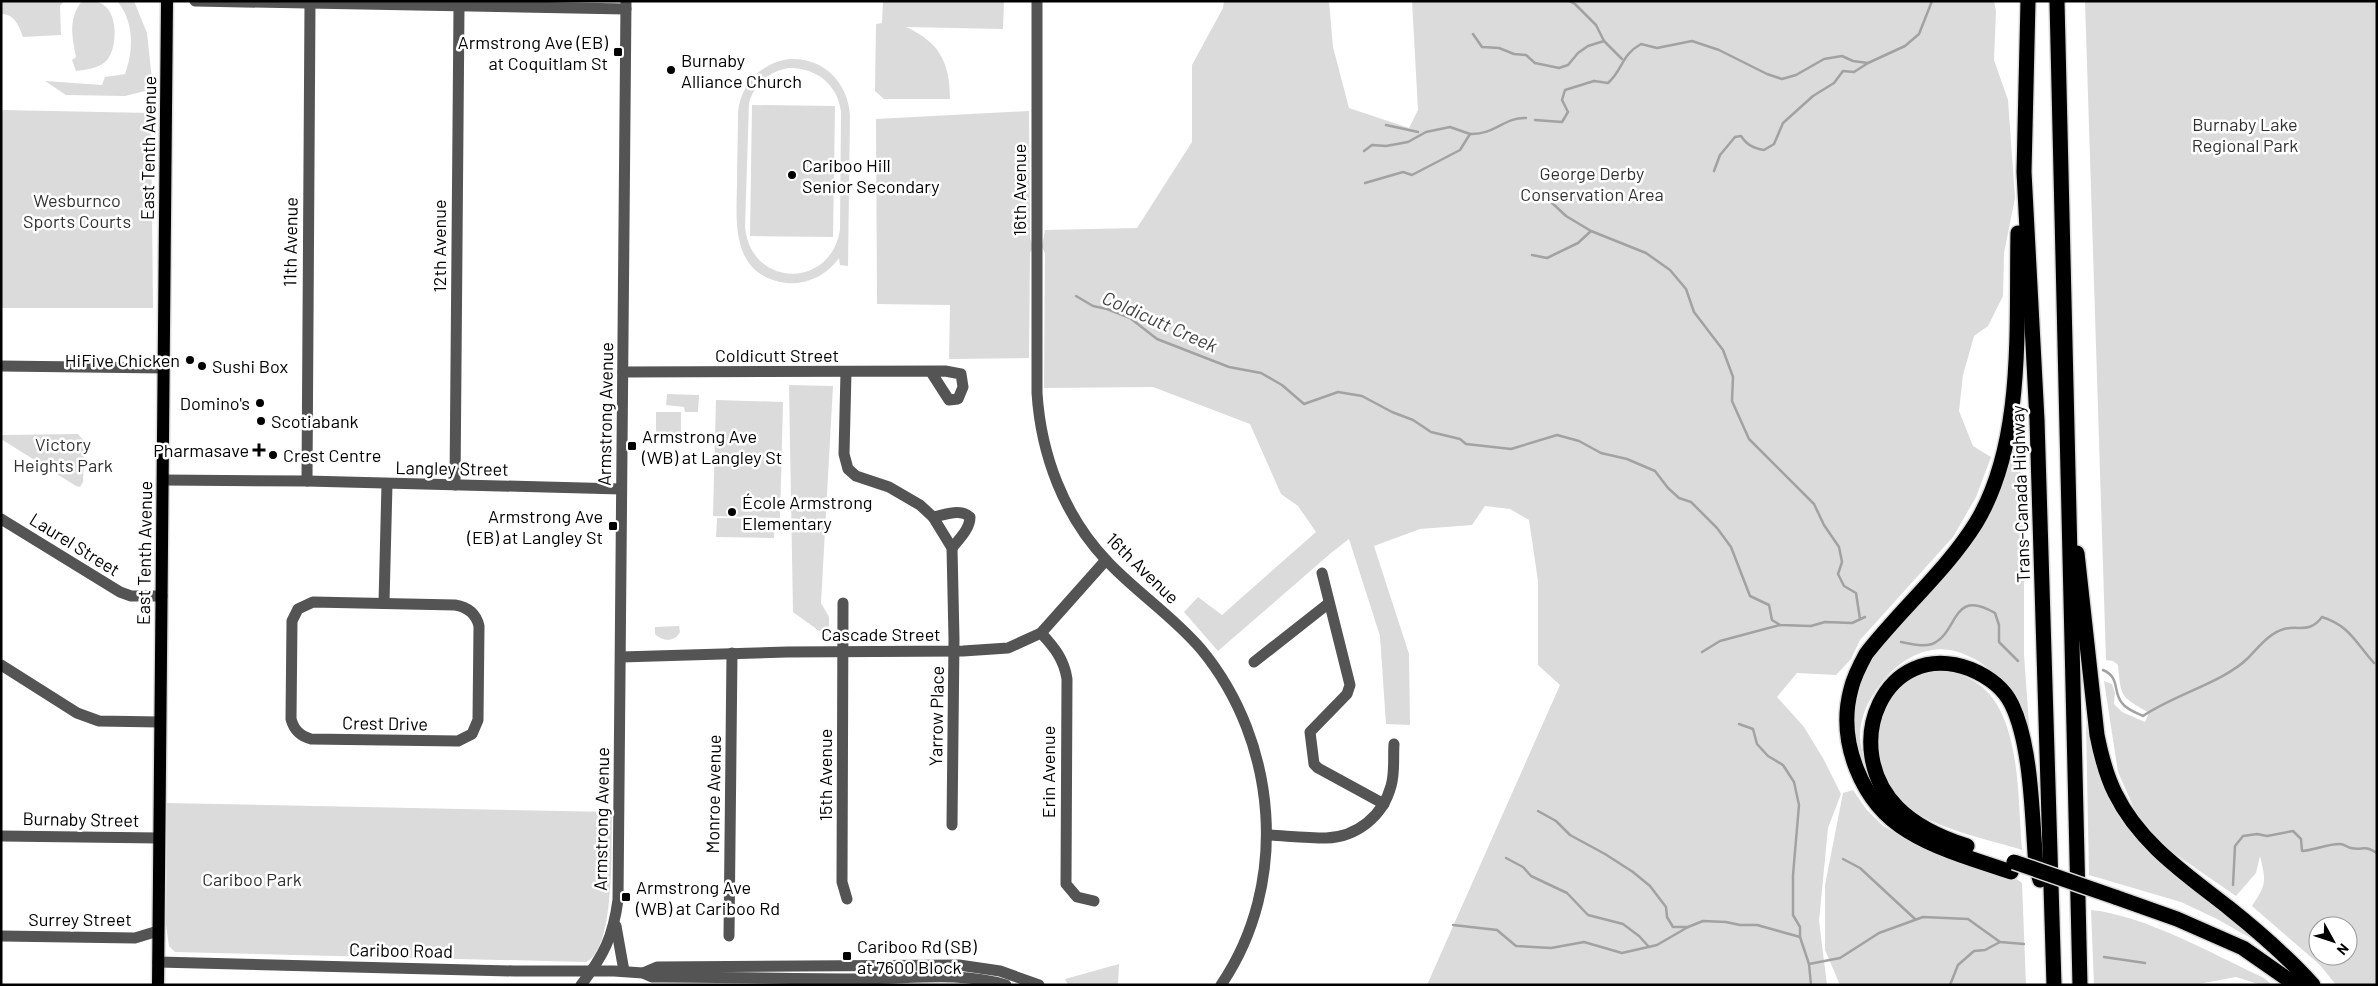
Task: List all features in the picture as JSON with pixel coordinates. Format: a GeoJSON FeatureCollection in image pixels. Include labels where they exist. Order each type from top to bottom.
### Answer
{"type":"FeatureCollection","features":[{"type":"Feature","properties":{"kind":"highway","name":"Trans-Canada Highway"},"geometry":{"type":"LineString","coordinates":[[2028,1],[2024,172],[2037,420],[2054,985]]}},
{"type":"Feature","properties":{"kind":"highway"},"geometry":{"type":"LineString","coordinates":[[2057,1],[2080,985]]}},
{"type":"Feature","properties":{"kind":"highway"},"geometry":{"type":"LineString","coordinates":[[2024,172],[2019,201],[2012,403],[2003,459],[1992,490],[1976,522],[1959,547],[1888,626],[1866,654],[1855,674],[1847,709],[1850,748],[1858,775],[1877,804],[1892,820],[1906,830],[1941,848],[2012,867],[2113,902],[2177,919],[2243,948],[2296,985]]}},
{"type":"Feature","properties":{"kind":"highway"},"geometry":{"type":"LineString","coordinates":[[2069,503],[2082,584],[2097,735],[2102,757],[2116,794],[2147,840],[2164,857],[2260,934],[2312,985]]}},
{"type":"Feature","properties":{"kind":"highway"},"geometry":{"type":"LineString","coordinates":[[2012,867],[1921,826],[1898,807],[1875,770],[1870,742],[1873,717],[1888,690],[1900,678],[1915,669],[1942,664],[1966,668],[1986,677],[2002,691],[2011,703],[2022,735],[2036,866],[2051,927]]}},
{"type":"Feature","properties":{"kind":"highway"},"geometry":{"type":"LineString","coordinates":[[2113,902],[2224,950],[2246,961],[2280,985]]}},
{"type":"Feature","properties":{"kind":"main road","name":"East Tenth Avenue"},"geometry":{"type":"LineString","coordinates":[[158,985],[167,1]]}},
{"type":"Feature","properties":{"kind":"street"},"geometry":{"type":"LineString","coordinates":[[195,1],[310,4],[410,3],[459,7],[626,5]]}},
{"type":"Feature","properties":{"kind":"street","name":"16th Avenue"},"geometry":{"type":"LineString","coordinates":[[1037,1],[1038,410],[1045,451],[1064,499],[1082,530],[1106,560],[1188,634],[1210,661],[1229,690],[1244,719],[1256,757],[1264,794],[1268,835],[1257,907],[1245,941],[1221,985]]}},
{"type":"Feature","properties":{"kind":"street","name":"11th Avenue"},"geometry":{"type":"LineString","coordinates":[[307,481],[310,4]]}},
{"type":"Feature","properties":{"kind":"street","name":"Armstrong Avenue"},"geometry":{"type":"LineString","coordinates":[[581,985],[607,948],[615,922],[618,900],[626,5]]}},
{"type":"Feature","properties":{"kind":"street","name":"12th Avenue"},"geometry":{"type":"LineString","coordinates":[[455,485],[459,7]]}},
{"type":"Feature","properties":{"kind":"street"},"geometry":{"type":"LineString","coordinates":[[1,366],[164,368]]}},
{"type":"Feature","properties":{"kind":"street","name":"Coldicutt Street"},"geometry":{"type":"LineString","coordinates":[[623,372],[931,372]]}},
{"type":"Feature","properties":{"kind":"street"},"geometry":{"type":"LineString","coordinates":[[846,372],[844,454],[848,469],[856,476],[906,496],[933,517],[952,548],[967,530],[970,523],[970,517],[965,513],[958,512],[933,517]]}},
{"type":"Feature","properties":{"kind":"street","name":"Langley Street"},"geometry":{"type":"LineString","coordinates":[[163,480],[307,481],[621,489]]}},
{"type":"Feature","properties":{"kind":"street"},"geometry":{"type":"LineString","coordinates":[[384,603],[387,484]]}},
{"type":"Feature","properties":{"kind":"street","name":"Laurel Street"},"geometry":{"type":"LineString","coordinates":[[1,519],[120,592],[131,596],[162,596]]}},
{"type":"Feature","properties":{"kind":"street","name":"Yarrow Place"},"geometry":{"type":"LineString","coordinates":[[952,548],[954,652],[952,825]]}},
{"type":"Feature","properties":{"kind":"street","name":"Cascade Street"},"geometry":{"type":"LineString","coordinates":[[621,657],[842,651],[954,652],[1008,648],[1041,633],[1106,560]]}},
{"type":"Feature","properties":{"kind":"street"},"geometry":{"type":"LineString","coordinates":[[1322,573],[1350,685],[1347,694],[1310,732],[1314,764],[1384,804]]}},
{"type":"Feature","properties":{"kind":"street","name":"Crest Drive"},"geometry":{"type":"LineString","coordinates":[[313,602],[384,603],[459,605],[468,609],[476,617],[479,626],[478,720],[474,730],[468,737],[458,741],[311,739],[300,734],[293,726],[291,719],[292,621],[296,612],[305,604],[313,602]]}},
{"type":"Feature","properties":{"kind":"street","name":"15th Avenue"},"geometry":{"type":"LineString","coordinates":[[843,603],[842,882],[847,899]]}},
{"type":"Feature","properties":{"kind":"street"},"geometry":{"type":"LineString","coordinates":[[1254,662],[1329,603]]}},
{"type":"Feature","properties":{"kind":"street","name":"Erin Avenue"},"geometry":{"type":"LineString","coordinates":[[1041,633],[1059,654],[1066,670],[1066,884],[1077,897],[1094,901]]}},
{"type":"Feature","properties":{"kind":"street","name":"Monroe Avenue"},"geometry":{"type":"LineString","coordinates":[[729,936],[732,653]]}},
{"type":"Feature","properties":{"kind":"street"},"geometry":{"type":"LineString","coordinates":[[1,665],[77,713],[99,721],[160,722]]}},
{"type":"Feature","properties":{"kind":"street"},"geometry":{"type":"LineString","coordinates":[[1268,835],[1326,838],[1348,834],[1368,823],[1384,804],[1393,777],[1394,744]]}},
{"type":"Feature","properties":{"kind":"street","name":"Burnaby Street"},"geometry":{"type":"LineString","coordinates":[[1,836],[159,838]]}},
{"type":"Feature","properties":{"kind":"street"},"geometry":{"type":"LineString","coordinates":[[615,922],[624,971]]}},
{"type":"Feature","properties":{"kind":"street","name":"Surrey Street"},"geometry":{"type":"LineString","coordinates":[[1,936],[135,938],[158,932]]}},
{"type":"Feature","properties":{"kind":"street","name":"Cariboo Road"},"geometry":{"type":"LineString","coordinates":[[158,962],[624,971],[644,973],[652,977],[734,981],[955,976],[990,980],[1006,985]]}},
{"type":"Feature","properties":{"kind":"street","name":"Cariboo Road"},"geometry":{"type":"LineString","coordinates":[[644,973],[657,967],[959,965],[1000,971],[1039,985]]}},
{"type":"Feature","properties":{"kind":"green space"},"geometry":{"type":"Polygon","coordinates":[[[1,1],[64,1],[60,6],[61,35],[23,37],[13,18],[1,14],[1,1]]]}},
{"type":"Feature","properties":{"kind":"green space"},"geometry":{"type":"Polygon","coordinates":[[[82,1],[99,2],[107,8],[113,20],[115,36],[112,51],[105,62],[96,67],[76,71],[72,60],[76,57],[72,28],[75,14],[82,1]]]}},
{"type":"Feature","properties":{"kind":"green space"},"geometry":{"type":"Polygon","coordinates":[[[117,1],[134,1],[147,33],[153,89],[125,96],[66,95],[45,81],[102,85],[105,77],[125,74],[130,56],[131,36],[127,17],[117,1]]]}},
{"type":"Feature","properties":{"kind":"green space"},"geometry":{"type":"Polygon","coordinates":[[[883,1],[1004,1],[1003,29],[906,27],[927,39],[940,55],[948,74],[950,99],[884,99],[875,91],[876,24],[882,23],[883,1]]]}},
{"type":"Feature","properties":{"kind":"green space","name":"George Derby Conservation Area"},"geometry":{"type":"Polygon","coordinates":[[[1224,1],[1329,1],[1333,47],[1349,108],[1409,128],[1418,110],[1412,1],[1994,1],[1996,11],[1994,60],[2008,100],[2015,198],[2004,253],[2003,296],[1988,326],[1974,336],[1963,375],[1959,411],[1973,446],[1991,457],[1976,497],[1953,537],[1860,640],[1851,659],[1836,675],[1797,673],[1777,697],[1804,727],[1824,760],[1841,794],[1828,828],[1819,921],[1827,985],[1427,985],[1560,685],[1538,665],[1538,581],[1529,520],[1510,509],[1485,506],[1472,525],[1420,529],[1374,546],[1409,654],[1410,725],[1386,724],[1380,636],[1349,539],[1218,651],[1184,612],[1198,597],[1222,615],[1316,532],[1298,506],[1281,494],[1250,424],[1153,387],[1044,388],[1045,253],[1042,247],[1045,230],[1137,228],[1192,142],[1192,65],[1223,8],[1224,1]]]}},
{"type":"Feature","properties":{"kind":"green space","name":"Burnaby Lake Regional Park"},"geometry":{"type":"Polygon","coordinates":[[[2085,1],[2377,1],[2377,985],[2336,985],[2321,966],[2358,966],[2358,916],[2308,916],[2308,955],[2252,906],[2264,882],[2260,856],[2256,873],[2236,896],[2165,847],[2137,815],[2118,772],[2104,681],[2112,684],[2115,693],[2114,704],[2122,712],[2145,722],[2149,713],[2124,695],[2120,684],[2118,665],[2113,661],[2106,660],[2085,1]]]}},
{"type":"Feature","properties":{"kind":"green space"},"geometry":{"type":"Polygon","coordinates":[[[801,59],[823,67],[839,82],[848,103],[850,115],[848,266],[840,265],[839,258],[829,269],[816,278],[794,283],[786,283],[768,278],[755,270],[741,246],[738,232],[738,112],[740,102],[743,92],[754,76],[761,70],[779,61],[801,59]],[[788,68],[775,72],[763,80],[751,96],[749,103],[745,227],[750,247],[761,262],[776,271],[792,274],[808,271],[823,263],[834,249],[840,229],[841,112],[839,102],[835,93],[824,79],[798,68],[788,68]]]}},
{"type":"Feature","properties":{"kind":"green space"},"geometry":{"type":"Polygon","coordinates":[[[752,105],[835,106],[833,237],[750,236],[752,105]]]}},
{"type":"Feature","properties":{"kind":"green space","name":"Wesburnco Sports Courts"},"geometry":{"type":"Polygon","coordinates":[[[1,110],[151,113],[153,308],[1,308],[1,110]]]}},
{"type":"Feature","properties":{"kind":"green space"},"geometry":{"type":"Polygon","coordinates":[[[1029,111],[1030,237],[1033,247],[1030,253],[1029,358],[949,359],[950,305],[877,304],[876,119],[1029,111]]]}},
{"type":"Feature","properties":{"kind":"green space"},"geometry":{"type":"Polygon","coordinates":[[[789,385],[833,386],[821,603],[829,617],[829,638],[793,612],[789,385]]]}},
{"type":"Feature","properties":{"kind":"green space"},"geometry":{"type":"Polygon","coordinates":[[[667,394],[699,395],[698,412],[685,412],[684,407],[666,405],[667,394]]]}},
{"type":"Feature","properties":{"kind":"green space"},"geometry":{"type":"Polygon","coordinates":[[[716,400],[783,402],[780,518],[713,516],[716,400]]]}},
{"type":"Feature","properties":{"kind":"green space"},"geometry":{"type":"Polygon","coordinates":[[[656,412],[681,412],[681,438],[656,438],[656,412]]]}},
{"type":"Feature","properties":{"kind":"green space"},"geometry":{"type":"Polygon","coordinates":[[[2018,414],[2024,551],[2024,655],[2030,738],[2026,716],[2020,703],[1988,668],[1975,659],[1946,649],[1917,654],[1898,666],[1887,676],[1873,695],[1864,714],[1860,729],[1862,751],[1878,792],[1871,793],[1856,759],[1851,704],[1867,659],[1969,538],[2018,414]]]}},
{"type":"Feature","properties":{"kind":"green space","name":"Victory Heights Park"},"geometry":{"type":"Polygon","coordinates":[[[78,434],[85,442],[83,482],[80,487],[1,439],[1,435],[78,434]]]}},
{"type":"Feature","properties":{"kind":"green space"},"geometry":{"type":"Polygon","coordinates":[[[717,518],[775,519],[774,538],[716,537],[717,518]]]}},
{"type":"Feature","properties":{"kind":"green space"},"geometry":{"type":"Polygon","coordinates":[[[679,626],[680,632],[678,635],[669,640],[658,637],[655,634],[655,627],[679,626]]]}},
{"type":"Feature","properties":{"kind":"green space"},"geometry":{"type":"Polygon","coordinates":[[[1936,671],[1965,677],[1986,691],[2001,711],[2010,737],[2016,765],[2022,850],[1953,830],[1927,819],[1905,803],[1894,790],[1886,776],[1876,745],[1876,729],[1879,714],[1886,699],[1896,689],[1909,681],[1936,671]]]}},
{"type":"Feature","properties":{"kind":"green space"},"geometry":{"type":"Polygon","coordinates":[[[2086,724],[2096,765],[2152,854],[2179,879],[2270,949],[2217,919],[2181,902],[2089,875],[2086,724]]]}},
{"type":"Feature","properties":{"kind":"green space"},"geometry":{"type":"Polygon","coordinates":[[[1853,790],[1866,809],[1883,826],[1903,836],[2015,878],[2022,883],[2026,985],[1840,985],[1825,950],[1825,885],[1843,793],[1853,790]]]}},
{"type":"Feature","properties":{"kind":"green space","name":"Cariboo Park"},"geometry":{"type":"Polygon","coordinates":[[[167,803],[612,812],[610,893],[603,937],[596,953],[586,962],[175,952],[169,946],[166,925],[167,803]]]}},
{"type":"Feature","properties":{"kind":"green space"},"geometry":{"type":"Polygon","coordinates":[[[2091,910],[2112,913],[2179,937],[2264,978],[2272,985],[2261,985],[2236,977],[2193,985],[2094,985],[2091,910]]]}},
{"type":"Feature","properties":{"kind":"green space"},"geometry":{"type":"Polygon","coordinates":[[[1119,964],[1118,985],[1068,985],[1065,979],[1119,964]]]}},
{"type":"Feature","properties":{"kind":"waterway"},"geometry":{"type":"LineString","coordinates":[[1569,1],[1575,4],[1596,25],[1604,41],[1622,59]]}},
{"type":"Feature","properties":{"kind":"waterway"},"geometry":{"type":"LineString","coordinates":[[1535,120],[1562,122],[1568,112],[1562,100],[1565,90],[1594,81],[1608,83],[1634,48],[1641,44],[1657,48],[1692,41],[1719,50],[1767,74],[1782,79],[1796,75],[1824,59],[1842,56],[1853,61],[1868,63],[1905,46],[1919,34],[1932,1]]}},
{"type":"Feature","properties":{"kind":"waterway"},"geometry":{"type":"LineString","coordinates":[[1473,34],[1482,47],[1499,48],[1514,54],[1526,55],[1535,63],[1559,68],[1568,65],[1578,53],[1588,46],[1604,41]]}},
{"type":"Feature","properties":{"kind":"waterway"},"geometry":{"type":"LineString","coordinates":[[1714,171],[1720,155],[1735,137],[1741,136],[1751,146],[1764,150],[1774,144],[1783,123],[1813,96],[1834,83],[1843,71],[1854,72],[1868,63]]}},
{"type":"Feature","properties":{"kind":"waterway"},"geometry":{"type":"LineString","coordinates":[[1365,183],[1403,172],[1412,175],[1460,150],[1470,134],[1479,134],[1511,120],[1526,118]]}},
{"type":"Feature","properties":{"kind":"waterway"},"geometry":{"type":"LineString","coordinates":[[1386,125],[1418,132]]}},
{"type":"Feature","properties":{"kind":"waterway"},"geometry":{"type":"LineString","coordinates":[[1364,151],[1372,145],[1386,146],[1408,142],[1426,132],[1450,127],[1470,134]]}},
{"type":"Feature","properties":{"kind":"waterway"},"geometry":{"type":"LineString","coordinates":[[1534,193],[1550,201],[1566,216],[1591,231],[1646,253],[1670,270],[1686,289],[1694,312],[1723,350],[1733,377],[1732,401],[1749,439],[1814,504],[1824,525],[1839,547],[1842,562],[1838,574],[1844,586],[1856,593],[1860,619]]}},
{"type":"Feature","properties":{"kind":"waterway"},"geometry":{"type":"LineString","coordinates":[[1532,255],[1547,258],[1578,243],[1591,231]]}},
{"type":"Feature","properties":{"kind":"waterway","name":"Coldicutt Creek"},"geometry":{"type":"LineString","coordinates":[[1076,296],[1093,306],[1130,318],[1157,339],[1229,367],[1261,373],[1282,385],[1304,404],[1338,392],[1362,396],[1392,412],[1413,420],[1431,432],[1460,439],[1466,444],[1511,449],[1557,435],[1579,441],[1601,453],[1627,459],[1655,471],[1668,488],[1679,498],[1691,502],[1717,528],[1731,547],[1750,596],[1769,605],[1772,620],[1780,625],[1811,626],[1825,622],[1852,623],[1865,617]]}},
{"type":"Feature","properties":{"kind":"waterway","name":"Coldicutt Creek"},"geometry":{"type":"LineString","coordinates":[[1901,642],[1920,645],[1932,644],[1941,638],[1963,608],[1970,605],[1981,606],[1995,613],[1999,625],[1999,642],[2018,661]]}},
{"type":"Feature","properties":{"kind":"waterway","name":"Coldicutt Creek"},"geometry":{"type":"LineString","coordinates":[[2103,670],[2112,677],[2117,694],[2124,705],[2131,711],[2143,716],[2155,708],[2238,667],[2269,637],[2279,631],[2308,627],[2322,617],[2346,630],[2374,663]]}},
{"type":"Feature","properties":{"kind":"waterway"},"geometry":{"type":"LineString","coordinates":[[1702,652],[1720,641],[1780,625]]}},
{"type":"Feature","properties":{"kind":"waterway"},"geometry":{"type":"LineString","coordinates":[[1739,724],[1753,729],[1757,744],[1768,756],[1783,765],[1794,782],[1799,805],[1793,875],[1793,915],[1800,927],[1800,937]]}},
{"type":"Feature","properties":{"kind":"waterway"},"geometry":{"type":"LineString","coordinates":[[1538,811],[1556,821],[1570,835],[1633,872],[1650,886],[1666,907],[1667,917],[1673,927],[1688,927]]}},
{"type":"Feature","properties":{"kind":"waterway"},"geometry":{"type":"LineString","coordinates":[[2233,885],[2235,846],[2243,836],[2257,834],[2267,836],[2293,831],[2301,839],[2302,851],[2343,844],[2355,849],[2366,848],[2377,853]]}},
{"type":"Feature","properties":{"kind":"waterway"},"geometry":{"type":"LineString","coordinates":[[1506,858],[1523,867],[1531,876],[1567,893],[1588,915],[1623,924],[1639,936],[1649,947]]}},
{"type":"Feature","properties":{"kind":"waterway"},"geometry":{"type":"LineString","coordinates":[[1843,859],[1860,868],[1915,919]]}},
{"type":"Feature","properties":{"kind":"waterway"},"geometry":{"type":"LineString","coordinates":[[1809,964],[1840,958],[1879,933],[1923,917],[1968,919],[2000,942],[2024,944]]}},
{"type":"Feature","properties":{"kind":"waterway"},"geometry":{"type":"LineString","coordinates":[[1453,925],[1497,930],[1516,946],[1551,948],[1584,942],[1622,953],[1657,945],[1688,927],[1703,921],[1757,925],[1800,937],[1809,964],[1811,985]]}},
{"type":"Feature","properties":{"kind":"waterway"},"geometry":{"type":"LineString","coordinates":[[1950,985],[1958,965],[1974,951],[1985,950],[2000,942]]}},
{"type":"Feature","properties":{"kind":"waterway"},"geometry":{"type":"LineString","coordinates":[[2104,957],[2145,963]]}},
{"type":"Feature","properties":{"kind":"place","name":"Armstrong Ave (EB) at Coquitlam St"},"geometry":{"type":"Point","coordinates":[618,52]}},
{"type":"Feature","properties":{"kind":"place","name":"Burnaby Alliance Church"},"geometry":{"type":"Point","coordinates":[671,70]}},
{"type":"Feature","properties":{"kind":"place","name":"Cariboo Hill Senior Secondary"},"geometry":{"type":"Point","coordinates":[792,175]}},
{"type":"Feature","properties":{"kind":"place","name":"HiFive Chicken"},"geometry":{"type":"Point","coordinates":[190,360]}},
{"type":"Feature","properties":{"kind":"place","name":"Sushi Box"},"geometry":{"type":"Point","coordinates":[202,366]}},
{"type":"Feature","properties":{"kind":"place","name":"Domino's"},"geometry":{"type":"Point","coordinates":[260,403]}},
{"type":"Feature","properties":{"kind":"place","name":"Scotiabank"},"geometry":{"type":"Point","coordinates":[261,421]}},
{"type":"Feature","properties":{"kind":"place","name":"Armstrong Ave (WB) at Langley St"},"geometry":{"type":"Point","coordinates":[632,446]}},
{"type":"Feature","properties":{"kind":"place","name":"Pharmasave"},"geometry":{"type":"Point","coordinates":[259,450]}},
{"type":"Feature","properties":{"kind":"place","name":"Crest Centre"},"geometry":{"type":"Point","coordinates":[273,455]}},
{"type":"Feature","properties":{"kind":"place","name":"École Armstrong Elementary"},"geometry":{"type":"Point","coordinates":[732,512]}},
{"type":"Feature","properties":{"kind":"place","name":"Armstrong Ave (EB) at Langley St"},"geometry":{"type":"Point","coordinates":[613,526]}},
{"type":"Feature","properties":{"kind":"place","name":"Armstrong Ave (WB) at Cariboo Rd"},"geometry":{"type":"Point","coordinates":[626,897]}},
{"type":"Feature","properties":{"kind":"place","name":"Cariboo Rd (SB) at 7600 Block"},"geometry":{"type":"Point","coordinates":[847,956]}}]}
